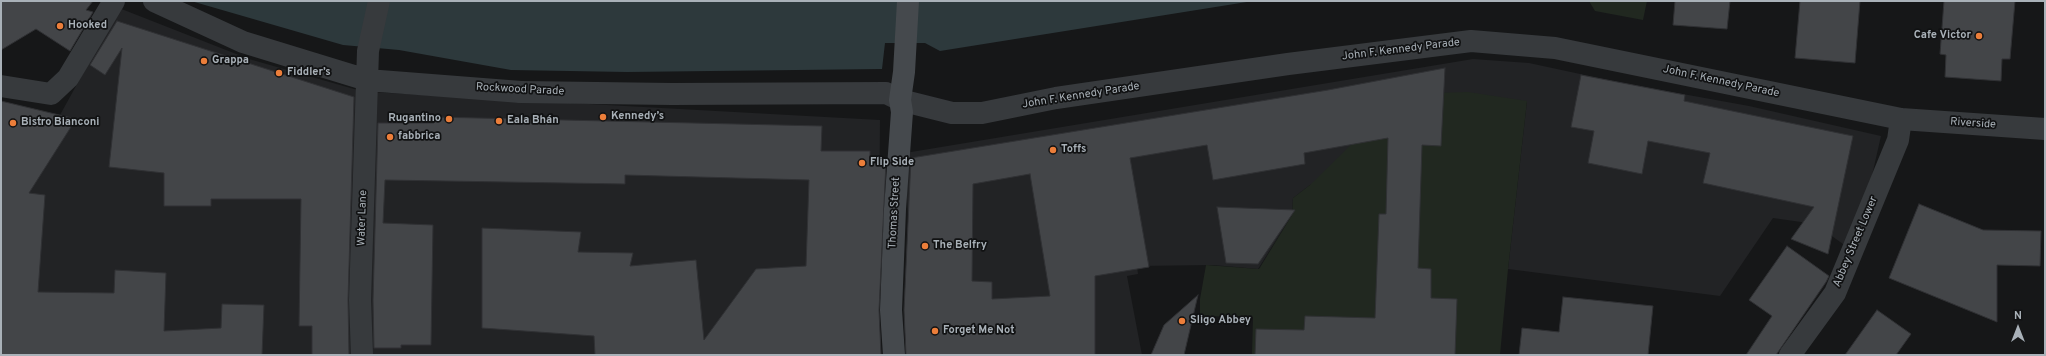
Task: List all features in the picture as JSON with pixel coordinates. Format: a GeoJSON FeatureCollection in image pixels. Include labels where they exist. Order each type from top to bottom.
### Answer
{"type":"FeatureCollection","features":[{"type":"Feature","properties":{"kind":"main road","name":"Thomas Street"},"geometry":{"type":"LineString","coordinates":[[894,355],[891,310],[895,209],[902,112],[900,100],[904,72],[908,1]]}},
{"type":"Feature","properties":{"kind":"street"},"geometry":{"type":"LineString","coordinates":[[1,86],[51,94],[68,78],[114,1]]}},
{"type":"Feature","properties":{"kind":"street","name":"Rockwood Parade"},"geometry":{"type":"LineString","coordinates":[[154,1],[243,42],[367,80],[521,92],[672,94],[886,93],[900,100]]}},
{"type":"Feature","properties":{"kind":"street","name":"Water Lane"},"geometry":{"type":"LineString","coordinates":[[362,355],[360,300],[368,51],[378,1]]}},
{"type":"Feature","properties":{"kind":"street","name":"John F. Kennedy Parade"},"geometry":{"type":"LineString","coordinates":[[900,100],[952,113],[982,113],[1056,98],[1280,65],[1471,41],[1555,48],[1901,119]]}},
{"type":"Feature","properties":{"kind":"street","name":"Riverside"},"geometry":{"type":"LineString","coordinates":[[1901,119],[2045,129]]}},
{"type":"Feature","properties":{"kind":"street","name":"Abbey Street Lower"},"geometry":{"type":"LineString","coordinates":[[1790,355],[1835,293],[1898,140],[1901,119]]}},
{"type":"Feature","properties":{"kind":"shaded area"},"geometry":{"type":"Polygon","coordinates":[[[191,1],[1253,1],[940,51],[925,43],[885,43],[882,69],[627,72],[511,70],[399,50],[343,45],[191,1]]]}},
{"type":"Feature","properties":{"kind":"shaded area"},"geometry":{"type":"Polygon","coordinates":[[[1589,1],[1647,1],[1643,20],[1595,11],[1589,1]]]}},
{"type":"Feature","properties":{"kind":"shaded area"},"geometry":{"type":"Polygon","coordinates":[[[119,8],[249,59],[361,91],[359,355],[1,355],[1,101],[60,115],[119,8]]]}},
{"type":"Feature","properties":{"kind":"shaded area"},"geometry":{"type":"Polygon","coordinates":[[[1473,59],[1529,63],[1622,83],[1749,106],[1881,136],[1868,193],[1850,249],[1815,224],[1773,218],[1720,296],[1508,269],[1527,101],[1310,185],[1293,198],[1292,215],[1258,269],[1213,265],[1137,266],[1138,274],[1127,276],[1142,355],[911,355],[912,312],[905,153],[1473,59]]]}},
{"type":"Feature","properties":{"kind":"shaded area"},"geometry":{"type":"Polygon","coordinates":[[[371,92],[880,120],[878,355],[369,355],[371,92]]]}},
{"type":"Feature","properties":{"kind":"shaded area"},"geometry":{"type":"Polygon","coordinates":[[[1468,92],[1527,101],[1500,355],[1252,355],[1253,317],[1200,316],[1200,299],[1206,265],[1259,269],[1292,215],[1293,198],[1310,185],[1353,143],[1433,93],[1468,92]]]}},
{"type":"Feature","properties":{"kind":"building"},"geometry":{"type":"Polygon","coordinates":[[[1,1],[93,1],[86,10],[93,12],[70,51],[36,29],[1,50],[1,1]]]}},
{"type":"Feature","properties":{"kind":"building"},"geometry":{"type":"Polygon","coordinates":[[[1675,1],[1730,1],[1727,29],[1673,25],[1675,1]]]}},
{"type":"Feature","properties":{"kind":"building"},"geometry":{"type":"Polygon","coordinates":[[[1800,1],[1860,1],[1855,63],[1795,58],[1800,1]]]}},
{"type":"Feature","properties":{"kind":"building"},"geometry":{"type":"Polygon","coordinates":[[[1944,1],[2015,1],[2010,59],[2002,59],[2001,81],[1945,77],[1946,55],[1940,54],[1944,1]]]}},
{"type":"Feature","properties":{"kind":"building"},"geometry":{"type":"Polygon","coordinates":[[[117,21],[354,97],[348,300],[349,355],[312,355],[312,326],[299,326],[301,199],[211,199],[211,206],[164,206],[164,173],[109,167],[122,48],[105,75],[90,65],[117,21]]]}},
{"type":"Feature","properties":{"kind":"building"},"geometry":{"type":"Polygon","coordinates":[[[1445,68],[1441,146],[1422,145],[1418,268],[1431,269],[1431,298],[1457,299],[1455,355],[1255,355],[1256,329],[1304,330],[1305,316],[1375,318],[1379,214],[1386,214],[1388,138],[1304,153],[1305,164],[1213,180],[1207,145],[1130,158],[1149,267],[1095,276],[1095,355],[906,355],[904,310],[911,158],[1328,90],[1445,68]],[[1030,174],[973,184],[972,281],[992,282],[992,299],[1050,296],[1030,174]]]}},
{"type":"Feature","properties":{"kind":"building"},"geometry":{"type":"Polygon","coordinates":[[[1581,75],[1685,95],[1684,101],[1853,136],[1828,254],[1791,239],[1814,207],[1703,183],[1710,153],[1648,141],[1642,174],[1588,163],[1594,131],[1571,127],[1581,75]]]}},
{"type":"Feature","properties":{"kind":"building"},"geometry":{"type":"Polygon","coordinates":[[[1,101],[76,119],[29,193],[45,195],[38,292],[114,293],[115,270],[166,273],[164,331],[221,328],[222,304],[264,305],[262,355],[1,355],[1,101]]]}},
{"type":"Feature","properties":{"kind":"building"},"geometry":{"type":"Polygon","coordinates":[[[434,117],[822,126],[821,151],[870,151],[870,164],[886,162],[879,310],[881,355],[595,355],[594,336],[482,328],[482,228],[581,232],[578,252],[633,253],[630,266],[696,260],[704,340],[756,269],[806,266],[809,180],[625,175],[625,184],[385,180],[383,223],[433,225],[431,345],[401,345],[401,348],[374,348],[373,300],[378,123],[434,123],[434,117]]]}},
{"type":"Feature","properties":{"kind":"building"},"geometry":{"type":"Polygon","coordinates":[[[1919,204],[1983,230],[2041,231],[2040,266],[1997,265],[1997,322],[1889,278],[1919,204]]]}},
{"type":"Feature","properties":{"kind":"building"},"geometry":{"type":"Polygon","coordinates":[[[1217,207],[1295,210],[1258,264],[1226,263],[1217,207]]]}},
{"type":"Feature","properties":{"kind":"building"},"geometry":{"type":"Polygon","coordinates":[[[1787,246],[1829,276],[1776,355],[1746,355],[1772,316],[1749,300],[1787,246]]]}},
{"type":"Feature","properties":{"kind":"building","name":"Sligo Abbey"},"geometry":{"type":"Polygon","coordinates":[[[1198,295],[1184,355],[1151,355],[1164,325],[1198,295]]]}},
{"type":"Feature","properties":{"kind":"building"},"geometry":{"type":"Polygon","coordinates":[[[1563,297],[1653,306],[1648,355],[1519,355],[1522,328],[1559,332],[1563,297]]]}},
{"type":"Feature","properties":{"kind":"building"},"geometry":{"type":"Polygon","coordinates":[[[1877,310],[1911,334],[1896,355],[1845,355],[1877,310]]]}},
{"type":"Feature","properties":{"kind":"place","name":"Hooked"},"geometry":{"type":"Point","coordinates":[60,26]}},
{"type":"Feature","properties":{"kind":"place","name":"Cafe Victor"},"geometry":{"type":"Point","coordinates":[1979,36]}},
{"type":"Feature","properties":{"kind":"place","name":"Grappa"},"geometry":{"type":"Point","coordinates":[204,61]}},
{"type":"Feature","properties":{"kind":"place","name":"Fiddler’s"},"geometry":{"type":"Point","coordinates":[279,73]}},
{"type":"Feature","properties":{"kind":"place","name":"Kennedy’s"},"geometry":{"type":"Point","coordinates":[603,117]}},
{"type":"Feature","properties":{"kind":"place","name":"Rugantino"},"geometry":{"type":"Point","coordinates":[449,119]}},
{"type":"Feature","properties":{"kind":"place","name":"Eala Bhán"},"geometry":{"type":"Point","coordinates":[499,121]}},
{"type":"Feature","properties":{"kind":"place","name":"Bistro Bianconi"},"geometry":{"type":"Point","coordinates":[13,123]}},
{"type":"Feature","properties":{"kind":"place","name":"fabbrica"},"geometry":{"type":"Point","coordinates":[390,137]}},
{"type":"Feature","properties":{"kind":"place","name":"Toffs"},"geometry":{"type":"Point","coordinates":[1053,150]}},
{"type":"Feature","properties":{"kind":"place","name":"Flip Side"},"geometry":{"type":"Point","coordinates":[862,163]}},
{"type":"Feature","properties":{"kind":"place","name":"The Belfry"},"geometry":{"type":"Point","coordinates":[925,246]}},
{"type":"Feature","properties":{"kind":"place","name":"Sligo Abbey"},"geometry":{"type":"Point","coordinates":[1182,321]}},
{"type":"Feature","properties":{"kind":"place","name":"Forget Me Not"},"geometry":{"type":"Point","coordinates":[935,331]}}]}
